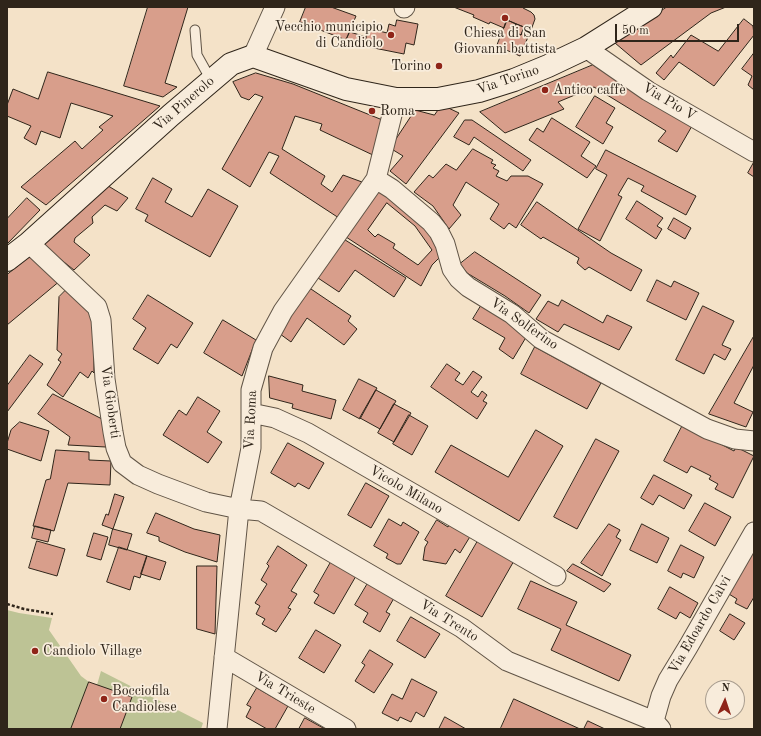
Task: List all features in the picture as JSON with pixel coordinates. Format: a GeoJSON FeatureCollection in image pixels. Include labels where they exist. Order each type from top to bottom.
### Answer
{"type":"FeatureCollection","features":[{"type":"Feature","properties":{"kind":"main road","name":"Via Torino"},"geometry":{"type":"LineString","coordinates":[[396,99],[438,99],[479,91],[514,80],[586,48],[641,10]]}},
{"type":"Feature","properties":{"kind":"main road","name":"Via Pinerolo"},"geometry":{"type":"LineString","coordinates":[[7,260],[29,243],[211,80],[231,64],[253,56]]}},
{"type":"Feature","properties":{"kind":"main road"},"geometry":{"type":"LineString","coordinates":[[253,56],[346,89],[396,99]]}},
{"type":"Feature","properties":{"kind":"street"},"geometry":{"type":"LineString","coordinates":[[253,56],[275,7]]}},
{"type":"Feature","properties":{"kind":"street","name":"Via Pio V"},"geometry":{"type":"LineString","coordinates":[[586,48],[648,91],[754,152]]}},
{"type":"Feature","properties":{"kind":"street","name":"Via Roma"},"geometry":{"type":"LineString","coordinates":[[217,729],[239,509],[251,448],[251,390],[263,348],[283,311],[376,179],[396,99]]}},
{"type":"Feature","properties":{"kind":"street","name":"Via Solferino"},"geometry":{"type":"LineString","coordinates":[[376,179],[392,189],[431,222],[439,232],[445,244],[452,270],[468,287],[512,314],[541,339],[707,429],[735,439],[754,441]]}},
{"type":"Feature","properties":{"kind":"street","name":"Via Gioberti"},"geometry":{"type":"LineString","coordinates":[[29,243],[97,306],[101,320],[105,379],[115,443],[122,463],[138,475],[158,484],[206,502],[239,509]]}},
{"type":"Feature","properties":{"kind":"street","name":"Vicolo Milano"},"geometry":{"type":"LineString","coordinates":[[251,413],[275,418],[308,433],[556,576]]}},
{"type":"Feature","properties":{"kind":"street","name":"Via Trento"},"geometry":{"type":"LineString","coordinates":[[239,509],[261,511],[462,628],[507,661],[657,725]]}},
{"type":"Feature","properties":{"kind":"street","name":"Via Edoardo Calvi"},"geometry":{"type":"LineString","coordinates":[[657,725],[661,696],[668,680],[754,532]]}},
{"type":"Feature","properties":{"kind":"street","name":"Via Trieste"},"geometry":{"type":"LineString","coordinates":[[224,657],[346,729]]}},
{"type":"Feature","properties":{"kind":"lane"},"geometry":{"type":"LineString","coordinates":[[195,30],[197,55],[211,80]]}},
{"type":"Feature","properties":{"kind":"path"},"geometry":{"type":"LineString","coordinates":[[7,604],[24,609],[53,614]]}},
{"type":"Feature","properties":{"kind":"green space","name":"Candiolo Village"},"geometry":{"type":"Polygon","coordinates":[[[7,610],[52,618],[49,630],[81,676],[89,682],[97,685],[101,671],[203,723],[201,729],[7,729],[7,610]]]}},
{"type":"Feature","properties":{"kind":"building"},"geometry":{"type":"Polygon","coordinates":[[[148,7],[188,7],[165,83],[177,87],[163,97],[124,86],[148,7]]]}},
{"type":"Feature","properties":{"kind":"building"},"geometry":{"type":"Polygon","coordinates":[[[306,7],[331,7],[356,16],[346,40],[300,22],[306,7]]]}},
{"type":"Feature","properties":{"kind":"building","name":"Chiesa di San Giovanni battista"},"geometry":{"type":"Polygon","coordinates":[[[523,7],[534,15],[535,19],[531,30],[507,20],[504,28],[490,22],[489,24],[473,17],[474,15],[456,8],[523,7]]]}},
{"type":"Feature","properties":{"kind":"building"},"geometry":{"type":"Polygon","coordinates":[[[667,7],[726,7],[711,13],[641,65],[615,43],[667,7]]]}},
{"type":"Feature","properties":{"kind":"building"},"geometry":{"type":"Polygon","coordinates":[[[744,19],[753,26],[754,35],[714,86],[679,62],[664,80],[656,73],[671,55],[673,58],[691,35],[718,51],[744,19]]]}},
{"type":"Feature","properties":{"kind":"building","name":"Vecchio municipio di Candiolo"},"geometry":{"type":"Polygon","coordinates":[[[397,20],[418,24],[414,45],[406,43],[404,54],[364,46],[368,28],[387,33],[389,24],[395,26],[397,20]]]}},
{"type":"Feature","properties":{"kind":"building"},"geometry":{"type":"Polygon","coordinates":[[[507,20],[516,24],[513,31],[521,35],[524,27],[531,30],[520,56],[497,46],[507,20]]]}},
{"type":"Feature","properties":{"kind":"building"},"geometry":{"type":"Polygon","coordinates":[[[516,24],[524,27],[521,35],[513,31],[516,24]]]}},
{"type":"Feature","properties":{"kind":"building"},"geometry":{"type":"Polygon","coordinates":[[[350,32],[366,37],[364,46],[346,40],[350,32]]]}},
{"type":"Feature","properties":{"kind":"building"},"geometry":{"type":"Polygon","coordinates":[[[754,53],[754,90],[748,85],[752,76],[742,69],[754,53]]]}},
{"type":"Feature","properties":{"kind":"building"},"geometry":{"type":"Polygon","coordinates":[[[593,65],[692,126],[677,152],[658,141],[666,131],[594,87],[558,102],[564,109],[505,133],[480,112],[593,65]]]}},
{"type":"Feature","properties":{"kind":"building"},"geometry":{"type":"Polygon","coordinates":[[[48,72],[160,106],[46,205],[21,187],[75,141],[82,149],[103,130],[99,127],[113,116],[71,103],[60,138],[41,131],[36,145],[24,138],[31,126],[7,116],[7,105],[13,89],[38,99],[48,72]]]}},
{"type":"Feature","properties":{"kind":"building"},"geometry":{"type":"Polygon","coordinates":[[[256,73],[293,84],[385,121],[375,156],[320,130],[322,124],[295,116],[282,149],[325,176],[321,184],[332,192],[343,175],[362,182],[342,220],[270,173],[279,156],[269,152],[250,187],[222,169],[263,97],[255,94],[249,100],[241,97],[233,82],[256,73]]]}},
{"type":"Feature","properties":{"kind":"building"},"geometry":{"type":"Polygon","coordinates":[[[595,96],[615,108],[606,123],[613,127],[603,144],[576,127],[595,96]]]}},
{"type":"Feature","properties":{"kind":"building"},"geometry":{"type":"Polygon","coordinates":[[[442,105],[459,113],[406,184],[390,171],[403,156],[390,148],[415,110],[434,115],[442,105]]]}},
{"type":"Feature","properties":{"kind":"building"},"geometry":{"type":"Polygon","coordinates":[[[552,118],[590,142],[581,156],[596,166],[587,178],[529,140],[537,128],[543,132],[552,118]]]}},
{"type":"Feature","properties":{"kind":"building"},"geometry":{"type":"Polygon","coordinates":[[[465,120],[472,120],[531,160],[523,171],[474,137],[469,145],[454,137],[465,120]]]}},
{"type":"Feature","properties":{"kind":"building"},"geometry":{"type":"Polygon","coordinates":[[[473,149],[493,160],[491,163],[496,165],[493,168],[499,171],[496,176],[507,181],[511,176],[528,176],[543,184],[516,228],[509,223],[504,229],[490,219],[499,204],[466,182],[453,205],[461,215],[449,229],[433,206],[414,192],[429,175],[433,178],[446,164],[456,170],[473,149]]]}},
{"type":"Feature","properties":{"kind":"building"},"geometry":{"type":"Polygon","coordinates":[[[606,150],[696,196],[686,215],[641,191],[644,186],[628,178],[618,195],[622,197],[600,241],[578,229],[607,175],[596,169],[606,150]]]}},
{"type":"Feature","properties":{"kind":"building"},"geometry":{"type":"Polygon","coordinates":[[[754,162],[754,177],[748,173],[754,162]]]}},
{"type":"Feature","properties":{"kind":"building"},"geometry":{"type":"Polygon","coordinates":[[[153,178],[172,189],[165,202],[192,217],[208,189],[238,206],[210,257],[145,221],[148,215],[136,209],[153,178]]]}},
{"type":"Feature","properties":{"kind":"building"},"geometry":{"type":"Polygon","coordinates":[[[105,184],[128,198],[117,211],[105,205],[92,217],[93,223],[75,238],[74,242],[90,255],[74,270],[45,247],[44,238],[105,184]]]}},
{"type":"Feature","properties":{"kind":"building"},"geometry":{"type":"Polygon","coordinates":[[[379,184],[444,246],[445,252],[432,265],[421,286],[343,235],[379,184]],[[387,203],[368,230],[375,237],[378,234],[395,244],[393,248],[418,265],[432,250],[415,226],[387,203]]]}},
{"type":"Feature","properties":{"kind":"building"},"geometry":{"type":"Polygon","coordinates":[[[27,198],[40,210],[8,243],[7,219],[27,198]]]}},
{"type":"Feature","properties":{"kind":"building"},"geometry":{"type":"Polygon","coordinates":[[[637,201],[663,218],[657,226],[662,229],[656,239],[626,219],[637,201]]]}},
{"type":"Feature","properties":{"kind":"building"},"geometry":{"type":"Polygon","coordinates":[[[537,202],[611,253],[642,270],[631,291],[589,267],[585,270],[577,263],[579,258],[543,237],[541,239],[521,225],[537,202]]]}},
{"type":"Feature","properties":{"kind":"building"},"geometry":{"type":"Polygon","coordinates":[[[674,218],[691,228],[685,239],[668,229],[674,218]]]}},
{"type":"Feature","properties":{"kind":"building"},"geometry":{"type":"Polygon","coordinates":[[[342,238],[406,278],[394,297],[355,270],[339,292],[315,276],[342,238]]]}},
{"type":"Feature","properties":{"kind":"building"},"geometry":{"type":"Polygon","coordinates":[[[475,252],[541,295],[529,313],[505,296],[467,273],[460,264],[475,252]]]}},
{"type":"Feature","properties":{"kind":"building"},"geometry":{"type":"Polygon","coordinates":[[[33,254],[61,280],[7,325],[7,275],[33,254]]]}},
{"type":"Feature","properties":{"kind":"building"},"geometry":{"type":"Polygon","coordinates":[[[657,280],[671,287],[674,281],[699,293],[686,320],[647,301],[657,280]]]}},
{"type":"Feature","properties":{"kind":"building"},"geometry":{"type":"Polygon","coordinates":[[[70,286],[94,307],[94,373],[92,371],[88,378],[80,372],[63,397],[47,385],[61,362],[58,360],[62,354],[57,350],[59,297],[70,286]]]}},
{"type":"Feature","properties":{"kind":"building"},"geometry":{"type":"Polygon","coordinates":[[[308,287],[351,316],[348,321],[357,329],[344,345],[307,318],[291,342],[276,331],[308,287]]]}},
{"type":"Feature","properties":{"kind":"building"},"geometry":{"type":"Polygon","coordinates":[[[148,295],[193,323],[177,348],[171,344],[158,364],[133,349],[146,328],[133,319],[148,295]]]}},
{"type":"Feature","properties":{"kind":"building"},"geometry":{"type":"Polygon","coordinates":[[[562,300],[603,323],[607,315],[632,327],[619,350],[564,324],[558,332],[536,319],[548,301],[558,306],[562,300]]]}},
{"type":"Feature","properties":{"kind":"building"},"geometry":{"type":"Polygon","coordinates":[[[484,301],[528,334],[513,359],[499,349],[505,338],[473,319],[484,301]]]}},
{"type":"Feature","properties":{"kind":"building"},"geometry":{"type":"Polygon","coordinates":[[[703,306],[734,321],[722,345],[731,349],[725,360],[714,354],[704,374],[676,360],[703,306]]]}},
{"type":"Feature","properties":{"kind":"building"},"geometry":{"type":"Polygon","coordinates":[[[223,320],[256,340],[242,376],[204,353],[223,320]]]}},
{"type":"Feature","properties":{"kind":"building"},"geometry":{"type":"Polygon","coordinates":[[[754,336],[754,365],[734,403],[753,412],[746,427],[709,414],[754,336]]]}},
{"type":"Feature","properties":{"kind":"building"},"geometry":{"type":"Polygon","coordinates":[[[535,347],[601,383],[587,409],[521,374],[535,347]]]}},
{"type":"Feature","properties":{"kind":"building"},"geometry":{"type":"Polygon","coordinates":[[[30,355],[43,364],[7,412],[7,386],[30,355]]]}},
{"type":"Feature","properties":{"kind":"building"},"geometry":{"type":"Polygon","coordinates":[[[447,364],[460,373],[455,380],[463,385],[473,371],[482,377],[471,392],[478,397],[482,391],[487,395],[483,401],[487,403],[477,419],[431,387],[447,364]]]}},
{"type":"Feature","properties":{"kind":"building"},"geometry":{"type":"Polygon","coordinates":[[[269,376],[303,385],[302,391],[336,400],[331,419],[292,408],[293,404],[270,398],[269,376]]]}},
{"type":"Feature","properties":{"kind":"building"},"geometry":{"type":"Polygon","coordinates":[[[359,379],[377,388],[360,419],[343,410],[359,379]]]}},
{"type":"Feature","properties":{"kind":"building"},"geometry":{"type":"Polygon","coordinates":[[[376,390],[396,401],[380,429],[360,418],[376,390]]]}},
{"type":"Feature","properties":{"kind":"building"},"geometry":{"type":"Polygon","coordinates":[[[53,394],[104,420],[106,447],[68,445],[70,437],[38,414],[53,394]]]}},
{"type":"Feature","properties":{"kind":"building"},"geometry":{"type":"Polygon","coordinates":[[[198,397],[220,411],[207,432],[222,442],[208,463],[163,435],[179,410],[186,415],[198,397]]]}},
{"type":"Feature","properties":{"kind":"building"},"geometry":{"type":"Polygon","coordinates":[[[394,404],[411,413],[394,442],[378,433],[394,404]]]}},
{"type":"Feature","properties":{"kind":"building"},"geometry":{"type":"Polygon","coordinates":[[[409,415],[428,426],[412,455],[393,444],[409,415]]]}},
{"type":"Feature","properties":{"kind":"building"},"geometry":{"type":"Polygon","coordinates":[[[685,421],[707,437],[734,451],[736,447],[754,456],[733,498],[715,489],[718,484],[709,479],[711,476],[691,466],[687,473],[664,461],[685,421]]]}},
{"type":"Feature","properties":{"kind":"building"},"geometry":{"type":"Polygon","coordinates":[[[20,422],[49,431],[41,461],[7,449],[7,443],[11,430],[20,422]]]}},
{"type":"Feature","properties":{"kind":"building"},"geometry":{"type":"Polygon","coordinates":[[[536,430],[563,446],[519,521],[435,472],[451,445],[508,477],[536,430]]]}},
{"type":"Feature","properties":{"kind":"building"},"geometry":{"type":"Polygon","coordinates":[[[596,439],[619,451],[577,529],[554,517],[596,439]]]}},
{"type":"Feature","properties":{"kind":"building"},"geometry":{"type":"Polygon","coordinates":[[[288,443],[324,463],[309,489],[298,483],[295,487],[271,473],[288,443]]]}},
{"type":"Feature","properties":{"kind":"building"},"geometry":{"type":"Polygon","coordinates":[[[56,450],[89,452],[89,460],[111,461],[110,485],[68,483],[54,531],[33,526],[46,480],[50,479],[56,450]]]}},
{"type":"Feature","properties":{"kind":"building"},"geometry":{"type":"Polygon","coordinates":[[[654,475],[692,495],[684,509],[659,495],[653,505],[641,498],[654,475]]]}},
{"type":"Feature","properties":{"kind":"building"},"geometry":{"type":"Polygon","coordinates":[[[366,483],[389,496],[371,528],[348,515],[366,483]]]}},
{"type":"Feature","properties":{"kind":"building"},"geometry":{"type":"Polygon","coordinates":[[[115,494],[124,497],[113,529],[102,525],[106,514],[108,515],[115,494]]]}},
{"type":"Feature","properties":{"kind":"building"},"geometry":{"type":"Polygon","coordinates":[[[705,503],[731,517],[715,546],[689,531],[705,503]]]}},
{"type":"Feature","properties":{"kind":"building"},"geometry":{"type":"Polygon","coordinates":[[[156,513],[194,529],[220,535],[217,562],[185,552],[159,541],[159,537],[147,533],[156,513]]]}},
{"type":"Feature","properties":{"kind":"building"},"geometry":{"type":"Polygon","coordinates":[[[389,519],[401,526],[403,522],[419,532],[401,564],[397,564],[386,558],[388,554],[374,546],[389,519]]]}},
{"type":"Feature","properties":{"kind":"building"},"geometry":{"type":"Polygon","coordinates":[[[437,520],[448,527],[450,522],[471,535],[460,553],[455,549],[446,564],[423,560],[425,547],[428,542],[425,540],[437,520]]]}},
{"type":"Feature","properties":{"kind":"building"},"geometry":{"type":"Polygon","coordinates":[[[609,524],[620,530],[616,537],[621,540],[602,576],[581,563],[609,524]]]}},
{"type":"Feature","properties":{"kind":"building"},"geometry":{"type":"Polygon","coordinates":[[[642,524],[669,538],[657,563],[630,550],[642,524]]]}},
{"type":"Feature","properties":{"kind":"building"},"geometry":{"type":"Polygon","coordinates":[[[35,526],[51,530],[48,542],[32,538],[35,526]]]}},
{"type":"Feature","properties":{"kind":"building"},"geometry":{"type":"Polygon","coordinates":[[[113,529],[132,534],[127,550],[109,545],[113,529]]]}},
{"type":"Feature","properties":{"kind":"building"},"geometry":{"type":"Polygon","coordinates":[[[94,533],[108,537],[101,560],[87,556],[94,533]]]}},
{"type":"Feature","properties":{"kind":"building"},"geometry":{"type":"Polygon","coordinates":[[[479,539],[515,559],[482,617],[446,596],[479,539]]]}},
{"type":"Feature","properties":{"kind":"building"},"geometry":{"type":"Polygon","coordinates":[[[754,539],[754,597],[747,609],[735,603],[737,599],[724,591],[754,539]]]}},
{"type":"Feature","properties":{"kind":"building"},"geometry":{"type":"Polygon","coordinates":[[[37,541],[65,549],[57,576],[29,568],[37,541]]]}},
{"type":"Feature","properties":{"kind":"building"},"geometry":{"type":"Polygon","coordinates":[[[681,545],[704,557],[694,578],[683,573],[681,578],[668,571],[681,545]]]}},
{"type":"Feature","properties":{"kind":"building"},"geometry":{"type":"Polygon","coordinates":[[[278,546],[307,565],[291,591],[297,594],[288,608],[291,609],[276,632],[262,624],[265,619],[256,614],[260,606],[255,603],[267,584],[261,580],[269,566],[267,564],[278,546]]]}},
{"type":"Feature","properties":{"kind":"building"},"geometry":{"type":"Polygon","coordinates":[[[119,547],[147,556],[140,578],[134,576],[130,590],[107,582],[119,547]]]}},
{"type":"Feature","properties":{"kind":"building"},"geometry":{"type":"Polygon","coordinates":[[[147,556],[166,562],[160,580],[141,574],[147,556]]]}},
{"type":"Feature","properties":{"kind":"building"},"geometry":{"type":"Polygon","coordinates":[[[331,562],[356,576],[334,614],[314,603],[319,595],[314,592],[331,562]]]}},
{"type":"Feature","properties":{"kind":"building"},"geometry":{"type":"Polygon","coordinates":[[[573,564],[611,584],[604,592],[567,571],[573,564]]]}},
{"type":"Feature","properties":{"kind":"building"},"geometry":{"type":"Polygon","coordinates":[[[197,566],[217,566],[215,634],[197,629],[197,566]]]}},
{"type":"Feature","properties":{"kind":"building"},"geometry":{"type":"Polygon","coordinates":[[[371,578],[397,593],[386,612],[390,614],[380,632],[363,622],[368,613],[355,605],[371,578]]]}},
{"type":"Feature","properties":{"kind":"building"},"geometry":{"type":"Polygon","coordinates":[[[531,581],[577,602],[566,625],[631,655],[619,681],[551,650],[561,629],[518,609],[531,581]]]}},
{"type":"Feature","properties":{"kind":"building"},"geometry":{"type":"Polygon","coordinates":[[[670,587],[698,603],[690,618],[680,612],[676,619],[658,609],[670,587]]]}},
{"type":"Feature","properties":{"kind":"building"},"geometry":{"type":"Polygon","coordinates":[[[730,614],[745,623],[734,640],[720,631],[730,614]]]}},
{"type":"Feature","properties":{"kind":"building"},"geometry":{"type":"Polygon","coordinates":[[[411,617],[440,634],[425,658],[397,641],[411,617]]]}},
{"type":"Feature","properties":{"kind":"building"},"geometry":{"type":"Polygon","coordinates":[[[316,630],[341,645],[324,673],[299,658],[316,630]]]}},
{"type":"Feature","properties":{"kind":"building"},"geometry":{"type":"Polygon","coordinates":[[[370,650],[393,664],[374,693],[355,681],[365,665],[362,663],[370,650]]]}},
{"type":"Feature","properties":{"kind":"building"},"geometry":{"type":"Polygon","coordinates":[[[412,679],[437,692],[424,717],[416,712],[411,722],[400,717],[398,721],[382,713],[392,694],[402,699],[412,679]]]}},
{"type":"Feature","properties":{"kind":"building"},"geometry":{"type":"Polygon","coordinates":[[[89,682],[132,697],[120,729],[71,729],[89,682]]]}},
{"type":"Feature","properties":{"kind":"building"},"geometry":{"type":"Polygon","coordinates":[[[257,688],[288,706],[275,729],[267,729],[246,717],[251,707],[247,705],[257,688]]]}},
{"type":"Feature","properties":{"kind":"building"},"geometry":{"type":"Polygon","coordinates":[[[514,699],[580,729],[502,729],[501,728],[514,699]]]}},
{"type":"Feature","properties":{"kind":"building"},"geometry":{"type":"Polygon","coordinates":[[[445,717],[466,729],[439,729],[445,717]]]}},
{"type":"Feature","properties":{"kind":"building"},"geometry":{"type":"Polygon","coordinates":[[[305,718],[325,729],[299,729],[305,718]]]}},
{"type":"Feature","properties":{"kind":"building"},"geometry":{"type":"Polygon","coordinates":[[[588,721],[605,729],[584,729],[588,721]]]}},
{"type":"Feature","properties":{"kind":"place","name":"Chiesa di San Giovanni battista"},"geometry":{"type":"Point","coordinates":[505,18]}},
{"type":"Feature","properties":{"kind":"place","name":"Vecchio municipio di Candiolo"},"geometry":{"type":"Point","coordinates":[391,35]}},
{"type":"Feature","properties":{"kind":"place","name":"Torino"},"geometry":{"type":"Point","coordinates":[439,66]}},
{"type":"Feature","properties":{"kind":"place","name":"Antico caffè"},"geometry":{"type":"Point","coordinates":[545,90]}},
{"type":"Feature","properties":{"kind":"place","name":"Roma"},"geometry":{"type":"Point","coordinates":[372,111]}},
{"type":"Feature","properties":{"kind":"place","name":"Candiolo Village"},"geometry":{"type":"Point","coordinates":[35,651]}},
{"type":"Feature","properties":{"kind":"place","name":"Bocciofila Candiolese"},"geometry":{"type":"Point","coordinates":[104,699]}}]}
